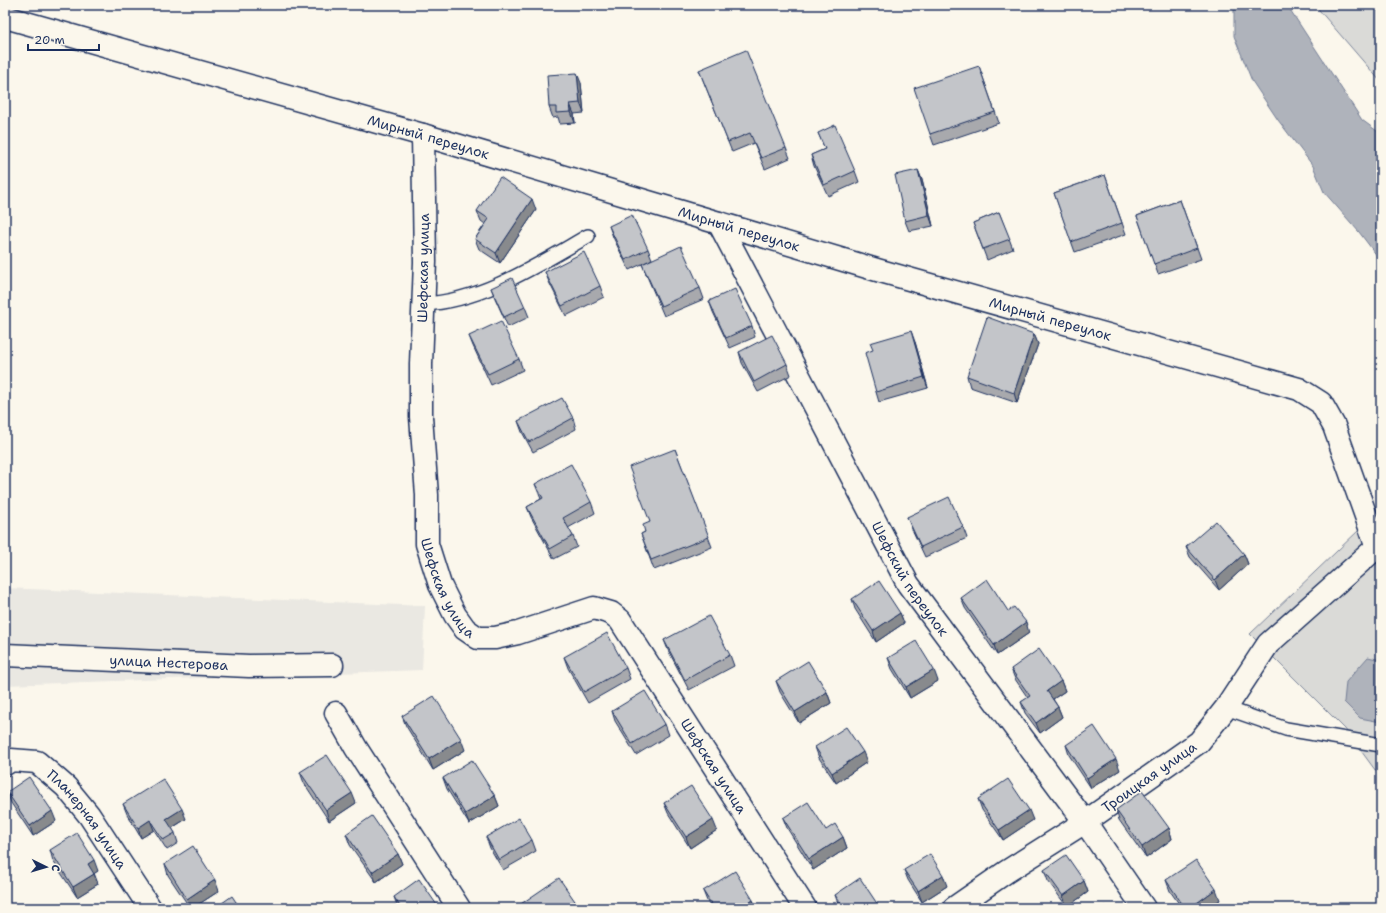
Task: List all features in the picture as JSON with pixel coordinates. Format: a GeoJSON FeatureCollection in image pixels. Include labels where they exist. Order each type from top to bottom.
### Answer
{"type":"FeatureCollection","features":[{"type":"Feature","properties":{"kind":"street","name":"Мирный переулок"},"geometry":{"type":"LineString","coordinates":[[5,17],[423,135],[877,270],[1300,389],[1321,403],[1334,426],[1379,546]]}},
{"type":"Feature","properties":{"kind":"street","name":"Шефская улица"},"geometry":{"type":"LineString","coordinates":[[423,135],[425,262],[421,364],[421,417],[427,495],[428,544],[440,585],[455,615],[465,629],[478,638],[495,638],[518,633],[594,608],[611,613],[620,620],[805,908]]}},
{"type":"Feature","properties":{"kind":"street","name":"Шефский переулок"},"geometry":{"type":"LineString","coordinates":[[719,223],[908,584],[1085,822],[1144,908]]}},
{"type":"Feature","properties":{"kind":"street","name":"Троицкая улица"},"geometry":{"type":"LineString","coordinates":[[954,908],[1006,872],[1085,822],[1199,742],[1226,708],[1268,644],[1379,546]]}},
{"type":"Feature","properties":{"kind":"street","name":"улица Нестерова"},"geometry":{"type":"LineString","coordinates":[[5,654],[249,666],[332,665]]}},
{"type":"Feature","properties":{"kind":"street"},"geometry":{"type":"LineString","coordinates":[[336,713],[356,748],[459,908]]}},
{"type":"Feature","properties":{"kind":"street","name":"Планерная улица"},"geometry":{"type":"LineString","coordinates":[[5,764],[11,760],[37,762],[66,786],[89,815],[150,908]]}},
{"type":"Feature","properties":{"kind":"lane"},"geometry":{"type":"LineString","coordinates":[[424,304],[451,301],[494,286],[533,267],[588,236]]}},
{"type":"Feature","properties":{"kind":"lane"},"geometry":{"type":"LineString","coordinates":[[1226,708],[1286,729],[1381,746]]}},
{"type":"Feature","properties":{"kind":"shaded area"},"geometry":{"type":"Polygon","coordinates":[[[1234,5],[1287,5],[1362,120],[1381,134],[1381,261],[1359,232],[1324,192],[1313,166],[1278,120],[1252,81],[1234,36],[1234,5]]]}},
{"type":"Feature","properties":{"kind":"shaded area"},"geometry":{"type":"Polygon","coordinates":[[[1318,5],[1381,5],[1381,82],[1319,10],[1318,5]]]}},
{"type":"Feature","properties":{"kind":"shaded area"},"geometry":{"type":"Polygon","coordinates":[[[1381,509],[1381,778],[1345,729],[1250,634],[1381,509]]]}},
{"type":"Feature","properties":{"kind":"shaded area"},"geometry":{"type":"Polygon","coordinates":[[[5,588],[425,606],[422,670],[5,685],[5,588]]]}},
{"type":"Feature","properties":{"kind":"shaded area"},"geometry":{"type":"Polygon","coordinates":[[[1368,657],[1381,660],[1381,722],[1360,718],[1344,702],[1346,682],[1368,657]]]}},
{"type":"Feature","properties":{"kind":"building"},"geometry":{"type":"Polygon","coordinates":[[[746,50],[786,148],[761,158],[750,133],[728,142],[699,70],[746,50]]]}},
{"type":"Feature","properties":{"kind":"building"},"geometry":{"type":"Polygon","coordinates":[[[979,66],[995,112],[930,134],[914,88],[979,66]]]}},
{"type":"Feature","properties":{"kind":"building"},"geometry":{"type":"Polygon","coordinates":[[[577,73],[580,103],[570,104],[571,112],[556,113],[556,107],[549,107],[547,75],[577,73]]]}},
{"type":"Feature","properties":{"kind":"building"},"geometry":{"type":"Polygon","coordinates":[[[835,125],[855,171],[824,185],[811,155],[825,149],[818,133],[835,125]]]}},
{"type":"Feature","properties":{"kind":"building"},"geometry":{"type":"Polygon","coordinates":[[[918,170],[929,215],[905,221],[895,175],[918,170]]]}},
{"type":"Feature","properties":{"kind":"building"},"geometry":{"type":"Polygon","coordinates":[[[1105,175],[1122,223],[1071,242],[1054,193],[1105,175]]]}},
{"type":"Feature","properties":{"kind":"building"},"geometry":{"type":"Polygon","coordinates":[[[500,177],[532,199],[496,253],[475,239],[489,219],[477,211],[500,177]]]}},
{"type":"Feature","properties":{"kind":"building"},"geometry":{"type":"Polygon","coordinates":[[[1180,200],[1197,248],[1154,264],[1137,216],[1180,200]]]}},
{"type":"Feature","properties":{"kind":"building"},"geometry":{"type":"Polygon","coordinates":[[[999,212],[1010,239],[983,249],[973,223],[999,212]]]}},
{"type":"Feature","properties":{"kind":"building"},"geometry":{"type":"Polygon","coordinates":[[[632,215],[648,249],[625,260],[609,226],[632,215]]]}},
{"type":"Feature","properties":{"kind":"building"},"geometry":{"type":"Polygon","coordinates":[[[681,246],[700,288],[661,306],[642,264],[681,246]]]}},
{"type":"Feature","properties":{"kind":"building"},"geometry":{"type":"Polygon","coordinates":[[[584,252],[600,286],[562,306],[545,272],[584,252]]]}},
{"type":"Feature","properties":{"kind":"building"},"geometry":{"type":"Polygon","coordinates":[[[512,278],[525,307],[504,317],[491,288],[512,278]]]}},
{"type":"Feature","properties":{"kind":"building"},"geometry":{"type":"Polygon","coordinates":[[[735,289],[752,326],[726,338],[709,301],[735,289]]]}},
{"type":"Feature","properties":{"kind":"building"},"geometry":{"type":"Polygon","coordinates":[[[987,317],[1034,334],[1014,393],[967,376],[987,317]]]}},
{"type":"Feature","properties":{"kind":"building"},"geometry":{"type":"Polygon","coordinates":[[[501,321],[519,359],[488,374],[469,336],[501,321]]]}},
{"type":"Feature","properties":{"kind":"building"},"geometry":{"type":"Polygon","coordinates":[[[911,331],[924,377],[876,392],[865,353],[873,350],[870,343],[911,331]]]}},
{"type":"Feature","properties":{"kind":"building"},"geometry":{"type":"Polygon","coordinates":[[[772,335],[787,364],[754,382],[739,352],[772,335]]]}},
{"type":"Feature","properties":{"kind":"building"},"geometry":{"type":"Polygon","coordinates":[[[562,398],[573,418],[529,442],[518,421],[562,398]]]}},
{"type":"Feature","properties":{"kind":"building"},"geometry":{"type":"Polygon","coordinates":[[[675,449],[709,537],[651,560],[641,534],[645,532],[643,525],[650,522],[629,467],[675,449]]]}},
{"type":"Feature","properties":{"kind":"building"},"geometry":{"type":"Polygon","coordinates":[[[571,464],[591,502],[563,518],[573,536],[550,549],[527,507],[543,498],[535,484],[571,464]]]}},
{"type":"Feature","properties":{"kind":"building"},"geometry":{"type":"Polygon","coordinates":[[[949,497],[963,527],[921,547],[907,517],[949,497]]]}},
{"type":"Feature","properties":{"kind":"building"},"geometry":{"type":"Polygon","coordinates":[[[1216,521],[1244,554],[1215,580],[1186,547],[1216,521]]]}},
{"type":"Feature","properties":{"kind":"building"},"geometry":{"type":"Polygon","coordinates":[[[987,579],[1008,611],[1014,607],[1026,622],[994,645],[961,598],[987,579]]]}},
{"type":"Feature","properties":{"kind":"building"},"geometry":{"type":"Polygon","coordinates":[[[879,581],[900,613],[873,631],[852,599],[879,581]]]}},
{"type":"Feature","properties":{"kind":"building"},"geometry":{"type":"Polygon","coordinates":[[[709,616],[730,655],[685,680],[664,640],[709,616]]]}},
{"type":"Feature","properties":{"kind":"building"},"geometry":{"type":"Polygon","coordinates":[[[607,633],[626,668],[584,692],[564,657],[607,633]]]}},
{"type":"Feature","properties":{"kind":"building"},"geometry":{"type":"Polygon","coordinates":[[[916,641],[934,670],[906,687],[888,658],[916,641]]]}},
{"type":"Feature","properties":{"kind":"building"},"geometry":{"type":"Polygon","coordinates":[[[1039,649],[1061,681],[1047,691],[1058,707],[1036,723],[1021,702],[1030,696],[1011,669],[1039,649]]]}},
{"type":"Feature","properties":{"kind":"building"},"geometry":{"type":"Polygon","coordinates":[[[808,661],[827,692],[795,712],[776,681],[808,661]]]}},
{"type":"Feature","properties":{"kind":"building"},"geometry":{"type":"Polygon","coordinates":[[[645,691],[665,724],[632,744],[612,711],[645,691]]]}},
{"type":"Feature","properties":{"kind":"building"},"geometry":{"type":"Polygon","coordinates":[[[434,696],[461,739],[429,759],[402,716],[434,696]]]}},
{"type":"Feature","properties":{"kind":"building"},"geometry":{"type":"Polygon","coordinates":[[[1094,726],[1116,759],[1087,778],[1066,745],[1094,726]]]}},
{"type":"Feature","properties":{"kind":"building"},"geometry":{"type":"Polygon","coordinates":[[[846,727],[863,752],[832,773],[815,747],[846,727]]]}},
{"type":"Feature","properties":{"kind":"building"},"geometry":{"type":"Polygon","coordinates":[[[327,755],[352,793],[326,810],[300,772],[327,755]]]}},
{"type":"Feature","properties":{"kind":"building"},"geometry":{"type":"Polygon","coordinates":[[[472,760],[495,796],[465,814],[443,778],[472,760]]]}},
{"type":"Feature","properties":{"kind":"building"},"geometry":{"type":"Polygon","coordinates":[[[29,777],[52,811],[30,826],[7,792],[29,777]]]}},
{"type":"Feature","properties":{"kind":"building"},"geometry":{"type":"Polygon","coordinates":[[[163,779],[182,809],[166,819],[175,833],[163,840],[150,820],[138,828],[123,804],[163,779]]]}},
{"type":"Feature","properties":{"kind":"building"},"geometry":{"type":"Polygon","coordinates":[[[1008,779],[1029,810],[999,830],[978,799],[1008,779]]]}},
{"type":"Feature","properties":{"kind":"building"},"geometry":{"type":"Polygon","coordinates":[[[691,786],[713,820],[686,837],[664,803],[691,786]]]}},
{"type":"Feature","properties":{"kind":"building"},"geometry":{"type":"Polygon","coordinates":[[[1142,791],[1169,828],[1142,847],[1116,810],[1142,791]]]}},
{"type":"Feature","properties":{"kind":"building"},"geometry":{"type":"Polygon","coordinates":[[[808,802],[826,830],[835,824],[843,837],[809,859],[783,818],[808,802]]]}},
{"type":"Feature","properties":{"kind":"building"},"geometry":{"type":"Polygon","coordinates":[[[372,816],[398,854],[372,872],[346,834],[372,816]]]}},
{"type":"Feature","properties":{"kind":"building"},"geometry":{"type":"Polygon","coordinates":[[[519,818],[532,840],[499,860],[486,837],[519,818]]]}},
{"type":"Feature","properties":{"kind":"building"},"geometry":{"type":"Polygon","coordinates":[[[77,833],[94,860],[88,864],[94,874],[73,887],[50,850],[77,833]]]}},
{"type":"Feature","properties":{"kind":"building"},"geometry":{"type":"Polygon","coordinates":[[[193,846],[215,880],[187,899],[165,864],[193,846]]]}},
{"type":"Feature","properties":{"kind":"building"},"geometry":{"type":"Polygon","coordinates":[[[930,854],[943,875],[918,891],[904,870],[930,854]]]}},
{"type":"Feature","properties":{"kind":"building"},"geometry":{"type":"Polygon","coordinates":[[[1066,855],[1084,881],[1063,896],[1044,870],[1066,855]]]}},
{"type":"Feature","properties":{"kind":"building"},"geometry":{"type":"Polygon","coordinates":[[[1196,860],[1216,889],[1190,908],[1185,908],[1166,880],[1196,860]]]}},
{"type":"Feature","properties":{"kind":"building"},"geometry":{"type":"Polygon","coordinates":[[[735,871],[753,900],[741,908],[714,908],[703,891],[735,871]]]}},
{"type":"Feature","properties":{"kind":"building"},"geometry":{"type":"Polygon","coordinates":[[[559,878],[579,907],[578,908],[515,908],[559,878]]]}},
{"type":"Feature","properties":{"kind":"building"},"geometry":{"type":"Polygon","coordinates":[[[860,878],[878,905],[873,908],[844,908],[835,895],[860,878]]]}},
{"type":"Feature","properties":{"kind":"building"},"geometry":{"type":"Polygon","coordinates":[[[419,879],[439,908],[401,908],[394,897],[419,879]]]}},
{"type":"Feature","properties":{"kind":"building"},"geometry":{"type":"Polygon","coordinates":[[[232,896],[240,908],[215,908],[232,896]]]}},
{"type":"Feature","properties":{"kind":"building"},"geometry":{"type":"Polygon","coordinates":[[[636,903],[639,908],[628,908],[636,903]]]}}]}
